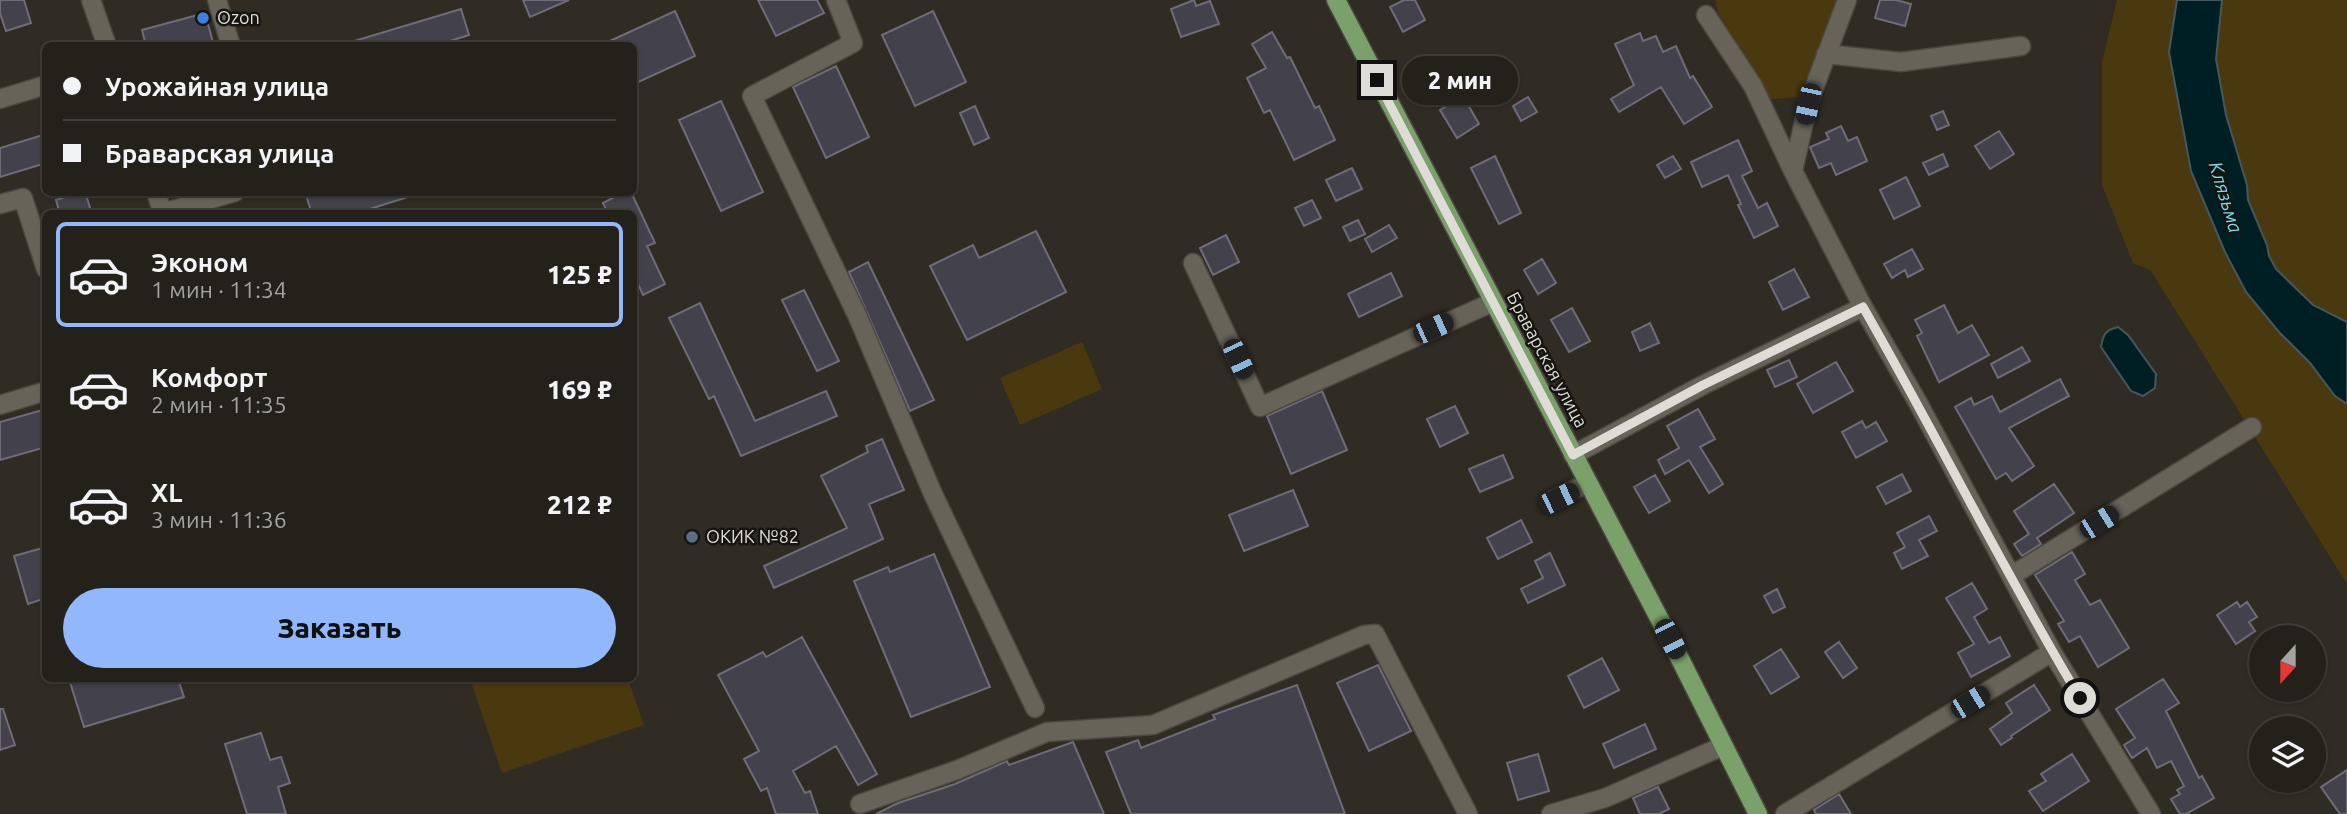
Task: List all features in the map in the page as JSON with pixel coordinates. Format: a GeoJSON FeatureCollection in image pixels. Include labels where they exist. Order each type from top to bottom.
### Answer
{"type":"FeatureCollection","features":[{"type":"Feature","properties":{"kind":"main road","name":"Браварская улица"},"geometry":{"type":"LineString","coordinates":[[1336,0],[1670,639],[1758,814]]}},
{"type":"Feature","properties":{"kind":"street"},"geometry":{"type":"LineString","coordinates":[[91,0],[106,42]]}},
{"type":"Feature","properties":{"kind":"street"},"geometry":{"type":"LineString","coordinates":[[217,0],[230,42]]}},
{"type":"Feature","properties":{"kind":"street"},"geometry":{"type":"LineString","coordinates":[[836,0],[853,43],[752,96],[857,315],[933,494],[1035,708]]}},
{"type":"Feature","properties":{"kind":"street"},"geometry":{"type":"LineString","coordinates":[[1793,171],[1808,104],[1847,0]]}},
{"type":"Feature","properties":{"kind":"street"},"geometry":{"type":"LineString","coordinates":[[1706,15],[1753,86],[1863,307],[1917,401],[2052,652],[2151,814]]}},
{"type":"Feature","properties":{"kind":"street"},"geometry":{"type":"LineString","coordinates":[[1826,54],[1900,62],[2021,46]]}},
{"type":"Feature","properties":{"kind":"street"},"geometry":{"type":"LineString","coordinates":[[0,97],[42,86]]}},
{"type":"Feature","properties":{"kind":"street"},"geometry":{"type":"LineString","coordinates":[[173,210],[221,196]]}},
{"type":"Feature","properties":{"kind":"street"},"geometry":{"type":"LineString","coordinates":[[0,204],[23,198],[42,257]]}},
{"type":"Feature","properties":{"kind":"street"},"geometry":{"type":"LineString","coordinates":[[1193,263],[1260,407],[1493,302]]}},
{"type":"Feature","properties":{"kind":"street"},"geometry":{"type":"LineString","coordinates":[[1573,455],[1703,385],[1863,307]]}},
{"type":"Feature","properties":{"kind":"street"},"geometry":{"type":"LineString","coordinates":[[0,405],[42,392]]}},
{"type":"Feature","properties":{"kind":"street"},"geometry":{"type":"LineString","coordinates":[[2011,576],[2252,427]]}},
{"type":"Feature","properties":{"kind":"street"},"geometry":{"type":"LineString","coordinates":[[1553,500],[1588,484]]}},
{"type":"Feature","properties":{"kind":"street"},"geometry":{"type":"LineString","coordinates":[[860,804],[957,769],[1047,732],[1153,725],[1364,635],[1375,634],[1468,814]]}},
{"type":"Feature","properties":{"kind":"street"},"geometry":{"type":"LineString","coordinates":[[1785,814],[2052,652]]}},
{"type":"Feature","properties":{"kind":"street"},"geometry":{"type":"LineString","coordinates":[[1551,814],[1605,798],[1723,746]]}},
{"type":"Feature","properties":{"kind":"shaded area"},"geometry":{"type":"Polygon","coordinates":[[[1715,0],[1838,0],[1805,97],[1771,99],[1719,15],[1715,0]]]}},
{"type":"Feature","properties":{"kind":"shaded area"},"geometry":{"type":"Polygon","coordinates":[[[2117,0],[2177,0],[2169,52],[2191,171],[2225,252],[2246,292],[2279,332],[2310,363],[2335,396],[2347,404],[2347,584],[2151,271],[2133,263],[2102,185],[2102,62],[2117,0]]]}},
{"type":"Feature","properties":{"kind":"shaded area"},"geometry":{"type":"Polygon","coordinates":[[[2222,0],[2347,0],[2347,322],[2313,305],[2276,269],[2269,256],[2248,200],[2247,185],[2226,115],[2216,59],[2222,0]]]}},
{"type":"Feature","properties":{"kind":"shaded area"},"geometry":{"type":"Polygon","coordinates":[[[1082,342],[1102,389],[1020,425],[1000,378],[1082,342]]]}},
{"type":"Feature","properties":{"kind":"shaded area"},"geometry":{"type":"Polygon","coordinates":[[[471,682],[629,682],[644,725],[502,773],[471,682]]]}},
{"type":"Feature","properties":{"kind":"water","name":"Клязьма"},"geometry":{"type":"Polygon","coordinates":[[[2177,0],[2222,0],[2216,59],[2226,115],[2247,185],[2248,200],[2276,269],[2313,305],[2347,322],[2347,404],[2335,396],[2310,363],[2279,332],[2246,292],[2225,252],[2191,171],[2169,52],[2177,0]]]}},
{"type":"Feature","properties":{"kind":"water"},"geometry":{"type":"Polygon","coordinates":[[[2118,327],[2128,335],[2156,374],[2155,388],[2143,396],[2131,391],[2101,347],[2105,334],[2118,327]]]}},
{"type":"Feature","properties":{"kind":"building"},"geometry":{"type":"Polygon","coordinates":[[[0,0],[24,0],[31,23],[6,31],[0,13],[0,0]]]}},
{"type":"Feature","properties":{"kind":"building"},"geometry":{"type":"Polygon","coordinates":[[[523,0],[569,0],[530,17],[523,0]]]}},
{"type":"Feature","properties":{"kind":"building"},"geometry":{"type":"Polygon","coordinates":[[[758,0],[817,0],[824,13],[776,36],[758,0]]]}},
{"type":"Feature","properties":{"kind":"building"},"geometry":{"type":"Polygon","coordinates":[[[1194,0],[1196,6],[1210,1],[1219,24],[1181,37],[1171,9],[1194,0]]]}},
{"type":"Feature","properties":{"kind":"building"},"geometry":{"type":"Polygon","coordinates":[[[1404,0],[1415,0],[1425,20],[1403,32],[1390,7],[1404,0]]]}},
{"type":"Feature","properties":{"kind":"building"},"geometry":{"type":"Polygon","coordinates":[[[1880,0],[1911,4],[1905,26],[1875,18],[1880,0]]]}},
{"type":"Feature","properties":{"kind":"building"},"geometry":{"type":"Polygon","coordinates":[[[461,9],[469,35],[447,42],[351,42],[461,9]]]}},
{"type":"Feature","properties":{"kind":"building"},"geometry":{"type":"Polygon","coordinates":[[[675,11],[695,56],[637,83],[637,42],[608,42],[675,11]]]}},
{"type":"Feature","properties":{"kind":"building"},"geometry":{"type":"Polygon","coordinates":[[[933,11],[966,82],[915,106],[882,35],[933,11]]]}},
{"type":"Feature","properties":{"kind":"building"},"geometry":{"type":"Polygon","coordinates":[[[205,13],[213,42],[145,42],[142,30],[205,13]]]}},
{"type":"Feature","properties":{"kind":"building"},"geometry":{"type":"Polygon","coordinates":[[[1272,32],[1287,58],[1290,57],[1315,108],[1319,106],[1335,140],[1294,160],[1270,110],[1264,113],[1247,78],[1266,68],[1252,44],[1272,32]]]}},
{"type":"Feature","properties":{"kind":"building"},"geometry":{"type":"Polygon","coordinates":[[[1640,33],[1643,41],[1656,36],[1663,52],[1676,46],[1690,78],[1693,76],[1712,107],[1684,124],[1661,87],[1619,112],[1611,99],[1634,85],[1615,44],[1640,33]]]}},
{"type":"Feature","properties":{"kind":"building"},"geometry":{"type":"Polygon","coordinates":[[[836,66],[869,137],[826,158],[793,87],[836,66]]]}},
{"type":"Feature","properties":{"kind":"building"},"geometry":{"type":"Polygon","coordinates":[[[1463,96],[1479,124],[1457,138],[1440,110],[1463,96]]]}},
{"type":"Feature","properties":{"kind":"building"},"geometry":{"type":"Polygon","coordinates":[[[1528,97],[1537,112],[1521,121],[1513,106],[1528,97]]]}},
{"type":"Feature","properties":{"kind":"building"},"geometry":{"type":"Polygon","coordinates":[[[721,101],[763,192],[721,211],[679,120],[721,101]]]}},
{"type":"Feature","properties":{"kind":"building"},"geometry":{"type":"Polygon","coordinates":[[[975,106],[989,138],[974,145],[960,113],[975,106]]]}},
{"type":"Feature","properties":{"kind":"building"},"geometry":{"type":"Polygon","coordinates":[[[1943,111],[1949,125],[1937,130],[1931,116],[1943,111]]]}},
{"type":"Feature","properties":{"kind":"building"},"geometry":{"type":"Polygon","coordinates":[[[1841,126],[1848,141],[1857,137],[1867,161],[1836,175],[1831,163],[1819,168],[1810,147],[1829,139],[1826,133],[1841,126]]]}},
{"type":"Feature","properties":{"kind":"building"},"geometry":{"type":"Polygon","coordinates":[[[1999,131],[2014,154],[1990,169],[1975,146],[1999,131]]]}},
{"type":"Feature","properties":{"kind":"building"},"geometry":{"type":"Polygon","coordinates":[[[42,135],[42,164],[0,177],[0,148],[42,135]]]}},
{"type":"Feature","properties":{"kind":"building"},"geometry":{"type":"Polygon","coordinates":[[[1738,140],[1752,171],[1742,176],[1758,208],[1767,203],[1778,226],[1754,238],[1738,205],[1741,204],[1728,175],[1702,187],[1691,162],[1738,140]]]}},
{"type":"Feature","properties":{"kind":"building"},"geometry":{"type":"Polygon","coordinates":[[[1943,154],[1948,166],[1929,175],[1923,163],[1943,154]]]}},
{"type":"Feature","properties":{"kind":"building"},"geometry":{"type":"Polygon","coordinates":[[[1495,156],[1521,213],[1499,224],[1471,168],[1495,156]]]}},
{"type":"Feature","properties":{"kind":"building"},"geometry":{"type":"Polygon","coordinates":[[[1673,156],[1681,169],[1665,178],[1657,165],[1673,156]]]}},
{"type":"Feature","properties":{"kind":"building"},"geometry":{"type":"Polygon","coordinates":[[[1352,168],[1362,189],[1336,201],[1326,180],[1352,168]]]}},
{"type":"Feature","properties":{"kind":"building"},"geometry":{"type":"Polygon","coordinates":[[[1906,177],[1920,206],[1894,219],[1880,190],[1906,177]]]}},
{"type":"Feature","properties":{"kind":"building"},"geometry":{"type":"Polygon","coordinates":[[[68,196],[86,196],[91,210],[59,210],[56,200],[68,196]]]}},
{"type":"Feature","properties":{"kind":"building"},"geometry":{"type":"Polygon","coordinates":[[[306,196],[411,196],[367,210],[311,210],[306,196]]]}},
{"type":"Feature","properties":{"kind":"building"},"geometry":{"type":"Polygon","coordinates":[[[616,196],[633,196],[655,243],[647,246],[665,284],[643,295],[637,282],[637,210],[606,210],[603,203],[616,196]]]}},
{"type":"Feature","properties":{"kind":"building"},"geometry":{"type":"Polygon","coordinates":[[[1312,200],[1321,218],[1304,226],[1295,208],[1312,200]]]}},
{"type":"Feature","properties":{"kind":"building"},"geometry":{"type":"Polygon","coordinates":[[[1358,220],[1365,234],[1350,241],[1343,227],[1358,220]]]}},
{"type":"Feature","properties":{"kind":"building"},"geometry":{"type":"Polygon","coordinates":[[[1389,225],[1397,238],[1372,252],[1365,239],[1389,225]]]}},
{"type":"Feature","properties":{"kind":"building"},"geometry":{"type":"Polygon","coordinates":[[[1036,231],[1066,292],[967,340],[930,266],[973,245],[979,258],[1036,231]]]}},
{"type":"Feature","properties":{"kind":"building"},"geometry":{"type":"Polygon","coordinates":[[[1226,235],[1239,262],[1213,275],[1200,248],[1226,235]]]}},
{"type":"Feature","properties":{"kind":"building"},"geometry":{"type":"Polygon","coordinates":[[[1912,249],[1923,269],[1908,277],[1905,270],[1892,278],[1884,264],[1912,249]]]}},
{"type":"Feature","properties":{"kind":"building"},"geometry":{"type":"Polygon","coordinates":[[[1542,259],[1556,283],[1538,294],[1524,270],[1542,259]]]}},
{"type":"Feature","properties":{"kind":"building"},"geometry":{"type":"Polygon","coordinates":[[[868,262],[934,400],[910,411],[849,272],[868,262]]]}},
{"type":"Feature","properties":{"kind":"building"},"geometry":{"type":"Polygon","coordinates":[[[1794,269],[1809,297],[1783,310],[1769,282],[1794,269]]]}},
{"type":"Feature","properties":{"kind":"building"},"geometry":{"type":"Polygon","coordinates":[[[1391,273],[1402,296],[1359,317],[1348,294],[1391,273]]]}},
{"type":"Feature","properties":{"kind":"building"},"geometry":{"type":"Polygon","coordinates":[[[804,290],[839,361],[817,371],[782,300],[804,290]]]}},
{"type":"Feature","properties":{"kind":"building"},"geometry":{"type":"Polygon","coordinates":[[[700,303],[755,421],[826,391],[837,416],[741,456],[714,396],[709,399],[669,318],[700,303]]]}},
{"type":"Feature","properties":{"kind":"building"},"geometry":{"type":"Polygon","coordinates":[[[1944,305],[1958,333],[1972,325],[1989,355],[1939,382],[1917,336],[1922,333],[1915,320],[1944,305]]]}},
{"type":"Feature","properties":{"kind":"building"},"geometry":{"type":"Polygon","coordinates":[[[1572,308],[1590,341],[1569,352],[1551,320],[1572,308]]]}},
{"type":"Feature","properties":{"kind":"building"},"geometry":{"type":"Polygon","coordinates":[[[1650,323],[1659,343],[1640,351],[1632,332],[1650,323]]]}},
{"type":"Feature","properties":{"kind":"building"},"geometry":{"type":"Polygon","coordinates":[[[2022,347],[2030,361],[1998,378],[1991,364],[2022,347]]]}},
{"type":"Feature","properties":{"kind":"building"},"geometry":{"type":"Polygon","coordinates":[[[1789,360],[1797,377],[1775,387],[1767,370],[1789,360]]]}},
{"type":"Feature","properties":{"kind":"building"},"geometry":{"type":"Polygon","coordinates":[[[1836,362],[1853,391],[1813,413],[1797,384],[1836,362]]]}},
{"type":"Feature","properties":{"kind":"building"},"geometry":{"type":"Polygon","coordinates":[[[2060,379],[2069,396],[2009,428],[2034,466],[2012,481],[2006,473],[1996,479],[1955,407],[1971,398],[1974,405],[1992,396],[2000,412],[2060,379]]]}},
{"type":"Feature","properties":{"kind":"building"},"geometry":{"type":"Polygon","coordinates":[[[1322,391],[1347,450],[1291,474],[1267,416],[1322,391]]]}},
{"type":"Feature","properties":{"kind":"building"},"geometry":{"type":"Polygon","coordinates":[[[1455,406],[1468,433],[1440,447],[1427,419],[1455,406]]]}},
{"type":"Feature","properties":{"kind":"building"},"geometry":{"type":"Polygon","coordinates":[[[1698,409],[1715,439],[1700,447],[1723,484],[1709,493],[1689,460],[1665,474],[1658,460],[1679,448],[1667,426],[1698,409]]]}},
{"type":"Feature","properties":{"kind":"building"},"geometry":{"type":"Polygon","coordinates":[[[42,410],[42,448],[0,460],[0,422],[42,410]]]}},
{"type":"Feature","properties":{"kind":"building"},"geometry":{"type":"Polygon","coordinates":[[[1862,421],[1866,428],[1876,422],[1887,441],[1856,458],[1842,432],[1862,421]]]}},
{"type":"Feature","properties":{"kind":"building"},"geometry":{"type":"Polygon","coordinates":[[[882,439],[904,490],[869,504],[883,539],[774,588],[764,566],[847,528],[821,476],[868,452],[866,446],[882,439]]]}},
{"type":"Feature","properties":{"kind":"building"},"geometry":{"type":"Polygon","coordinates":[[[1503,455],[1513,478],[1480,492],[1469,469],[1503,455]]]}},
{"type":"Feature","properties":{"kind":"building"},"geometry":{"type":"Polygon","coordinates":[[[1902,474],[1911,491],[1886,504],[1877,487],[1902,474]]]}},
{"type":"Feature","properties":{"kind":"building"},"geometry":{"type":"Polygon","coordinates":[[[1655,475],[1670,501],[1649,513],[1634,487],[1655,475]]]}},
{"type":"Feature","properties":{"kind":"building"},"geometry":{"type":"Polygon","coordinates":[[[2054,484],[2074,513],[2037,538],[2041,544],[2022,556],[2014,544],[2029,534],[2014,511],[2054,484]]]}},
{"type":"Feature","properties":{"kind":"building"},"geometry":{"type":"Polygon","coordinates":[[[1293,490],[1308,526],[1244,551],[1229,515],[1293,490]]]}},
{"type":"Feature","properties":{"kind":"building"},"geometry":{"type":"Polygon","coordinates":[[[1929,516],[1937,531],[1919,540],[1928,556],[1902,569],[1894,553],[1905,547],[1897,533],[1929,516]]]}},
{"type":"Feature","properties":{"kind":"building"},"geometry":{"type":"Polygon","coordinates":[[[1521,520],[1532,542],[1498,559],[1487,538],[1521,520]]]}},
{"type":"Feature","properties":{"kind":"building"},"geometry":{"type":"Polygon","coordinates":[[[42,548],[42,599],[28,604],[14,556],[42,548]]]}},
{"type":"Feature","properties":{"kind":"building"},"geometry":{"type":"Polygon","coordinates":[[[2072,552],[2085,574],[2075,580],[2090,605],[2100,600],[2129,648],[2098,667],[2080,636],[2069,642],[2058,624],[2064,621],[2035,575],[2072,552]]]}},
{"type":"Feature","properties":{"kind":"building"},"geometry":{"type":"Polygon","coordinates":[[[1550,553],[1565,585],[1528,603],[1521,589],[1543,578],[1535,561],[1550,553]]]}},
{"type":"Feature","properties":{"kind":"building"},"geometry":{"type":"Polygon","coordinates":[[[934,554],[990,687],[911,717],[854,581],[888,567],[890,572],[934,554]]]}},
{"type":"Feature","properties":{"kind":"building"},"geometry":{"type":"Polygon","coordinates":[[[1972,583],[1987,609],[1974,617],[1989,643],[2000,637],[2010,656],[1971,677],[1958,653],[1974,644],[1946,598],[1972,583]]]}},
{"type":"Feature","properties":{"kind":"building"},"geometry":{"type":"Polygon","coordinates":[[[1777,589],[1785,607],[1773,613],[1764,596],[1777,589]]]}},
{"type":"Feature","properties":{"kind":"building"},"geometry":{"type":"Polygon","coordinates":[[[2237,602],[2240,607],[2247,602],[2257,617],[2249,622],[2249,635],[2236,644],[2217,615],[2237,602]]]}},
{"type":"Feature","properties":{"kind":"building"},"geometry":{"type":"Polygon","coordinates":[[[802,637],[877,774],[858,785],[836,746],[793,771],[805,793],[810,791],[818,814],[776,814],[767,788],[761,791],[744,759],[759,751],[718,675],[763,652],[766,657],[802,637]]]}},
{"type":"Feature","properties":{"kind":"building"},"geometry":{"type":"Polygon","coordinates":[[[1839,642],[1857,668],[1843,678],[1825,652],[1839,642]]]}},
{"type":"Feature","properties":{"kind":"building"},"geometry":{"type":"Polygon","coordinates":[[[1781,649],[1799,677],[1771,694],[1754,666],[1781,649]]]}},
{"type":"Feature","properties":{"kind":"building"},"geometry":{"type":"Polygon","coordinates":[[[1602,658],[1619,690],[1584,708],[1568,676],[1602,658]]]}},
{"type":"Feature","properties":{"kind":"building"},"geometry":{"type":"Polygon","coordinates":[[[1378,665],[1411,731],[1369,751],[1337,683],[1378,665]]]}},
{"type":"Feature","properties":{"kind":"building"},"geometry":{"type":"Polygon","coordinates":[[[2163,679],[2179,703],[2166,711],[2199,778],[2202,776],[2214,798],[2186,814],[2180,814],[2171,799],[2180,794],[2177,790],[2184,786],[2171,761],[2157,768],[2147,748],[2132,758],[2124,745],[2135,738],[2116,709],[2163,679]]]}},
{"type":"Feature","properties":{"kind":"building"},"geometry":{"type":"Polygon","coordinates":[[[70,682],[179,682],[184,697],[84,727],[70,682]]]}},
{"type":"Feature","properties":{"kind":"building"},"geometry":{"type":"Polygon","coordinates":[[[1297,685],[1345,814],[1131,814],[1106,752],[1138,740],[1141,748],[1215,719],[1213,715],[1297,685]]]}},
{"type":"Feature","properties":{"kind":"building"},"geometry":{"type":"Polygon","coordinates":[[[2034,685],[2050,710],[2001,745],[1990,729],[2012,713],[2006,703],[2034,685]]]}},
{"type":"Feature","properties":{"kind":"building"},"geometry":{"type":"Polygon","coordinates":[[[0,709],[3,709],[15,745],[0,750],[0,709]]]}},
{"type":"Feature","properties":{"kind":"building"},"geometry":{"type":"Polygon","coordinates":[[[1645,724],[1656,749],[1614,768],[1603,744],[1645,724]]]}},
{"type":"Feature","properties":{"kind":"building"},"geometry":{"type":"Polygon","coordinates":[[[261,733],[270,760],[281,757],[290,783],[278,787],[286,814],[247,814],[225,744],[261,733]]]}},
{"type":"Feature","properties":{"kind":"building"},"geometry":{"type":"Polygon","coordinates":[[[1073,742],[1104,814],[876,814],[1007,761],[1009,765],[1073,742]]]}},
{"type":"Feature","properties":{"kind":"building"},"geometry":{"type":"Polygon","coordinates":[[[1538,754],[1549,791],[1518,800],[1507,763],[1538,754]]]}},
{"type":"Feature","properties":{"kind":"building"},"geometry":{"type":"Polygon","coordinates":[[[2072,754],[2089,781],[2043,811],[2029,791],[2046,781],[2041,774],[2072,754]]]}},
{"type":"Feature","properties":{"kind":"building"},"geometry":{"type":"Polygon","coordinates":[[[2347,770],[2347,814],[2340,814],[2325,793],[2326,784],[2347,770]]]}},
{"type":"Feature","properties":{"kind":"building"},"geometry":{"type":"Polygon","coordinates":[[[1658,787],[1669,809],[1659,814],[1640,814],[1633,798],[1658,787]]]}},
{"type":"Feature","properties":{"kind":"building"},"geometry":{"type":"Polygon","coordinates":[[[1839,794],[1851,814],[1816,814],[1814,810],[1839,794]]]}},
{"type":"Feature","properties":{"kind":"place","name":"Ozon"},"geometry":{"type":"Point","coordinates":[203,18]}},
{"type":"Feature","properties":{"kind":"place","name":"ОКИК №82"},"geometry":{"type":"Point","coordinates":[692,537]}},
{"type":"Feature","properties":{"kind":"route"},"geometry":{"type":"LineString","coordinates":[[1377,80],[1573,455],[1703,385],[1863,307],[1917,401],[2052,652],[2080,698]]}}]}
